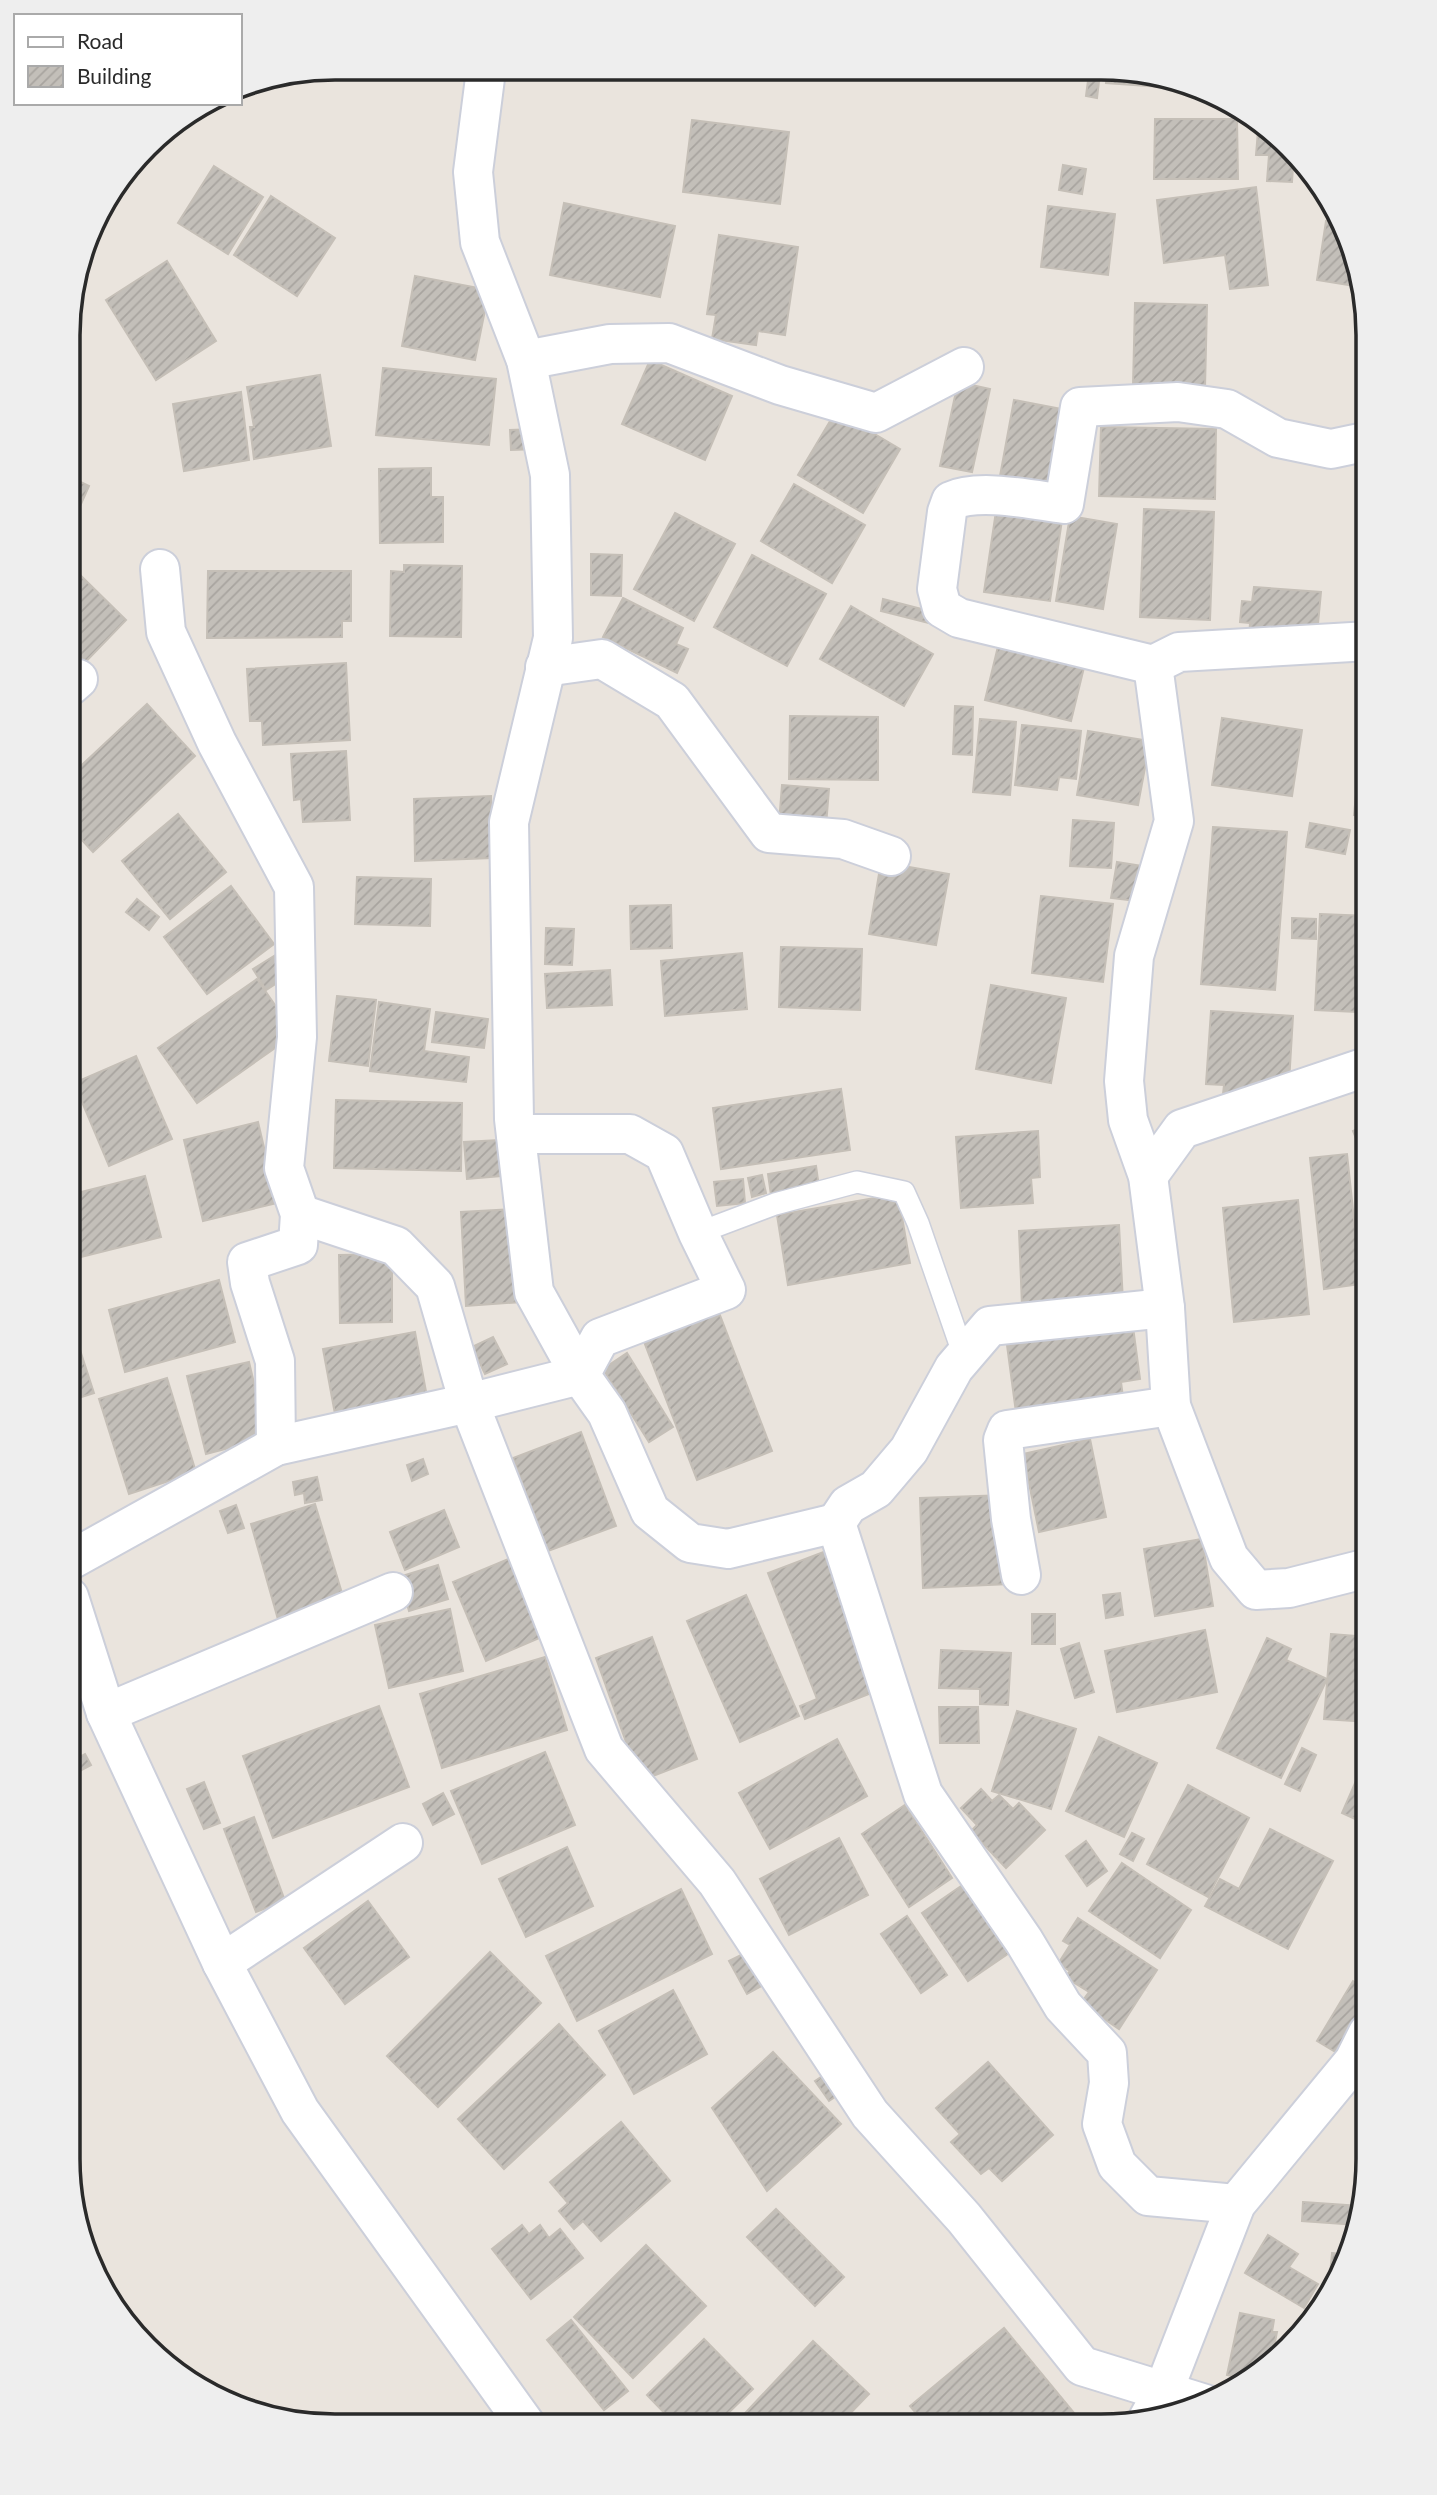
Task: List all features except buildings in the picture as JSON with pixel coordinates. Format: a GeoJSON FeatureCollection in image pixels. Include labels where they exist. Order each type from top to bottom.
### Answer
{"type":"FeatureCollection","features":[{"type":"Feature","properties":{"kind":"street"},"geometry":{"type":"LineString","coordinates":[[485,80],[473,172],[480,242],[526,360],[550,475],[553,638],[509,822],[514,1119],[534,1292],[580,1375],[607,1413],[650,1511],[690,1543],[728,1549],[836,1523],[848,1505],[876,1489],[909,1450],[954,1368],[990,1326],[1165,1308]]}},
{"type":"Feature","properties":{"kind":"street"},"geometry":{"type":"LineString","coordinates":[[526,360],[611,344],[669,343],[780,385],[876,413],[964,368]]}},
{"type":"Feature","properties":{"kind":"street"},"geometry":{"type":"LineString","coordinates":[[1356,444],[1331,449],[1278,438],[1227,409],[1178,402],[1080,407],[1064,504],[963,495],[951,501],[947,512],[937,589],[942,608],[958,618],[1153,665],[1178,652],[1356,642]]}},
{"type":"Feature","properties":{"kind":"street"},"geometry":{"type":"LineString","coordinates":[[160,569],[166,632],[217,743],[295,887],[297,1037],[284,1168],[300,1214],[298,1245],[247,1262],[250,1283],[275,1361],[276,1446]]}},
{"type":"Feature","properties":{"kind":"street"},"geometry":{"type":"LineString","coordinates":[[545,667],[602,659],[672,701],[769,833],[844,839],[891,856]]}},
{"type":"Feature","properties":{"kind":"street"},"geometry":{"type":"LineString","coordinates":[[1153,665],[1174,821],[1134,956],[1124,1081],[1128,1120],[1148,1176],[1165,1308],[1171,1406],[1229,1558],[1256,1590],[1289,1588],[1356,1571]]}},
{"type":"Feature","properties":{"kind":"street"},"geometry":{"type":"LineString","coordinates":[[1148,1176],[1182,1129],[1356,1070]]}},
{"type":"Feature","properties":{"kind":"street"},"geometry":{"type":"LineString","coordinates":[[80,1555],[276,1446],[580,1375],[600,1338],[726,1290],[664,1153],[630,1134],[516,1133]]}},
{"type":"Feature","properties":{"kind":"street"},"geometry":{"type":"LineString","coordinates":[[300,1214],[396,1246],[435,1286],[469,1403],[604,1749],[717,1882],[870,2114],[964,2218],[1082,2366],[1156,2405],[1236,2204],[1356,2057]]}},
{"type":"Feature","properties":{"kind":"street"},"geometry":{"type":"LineString","coordinates":[[1021,1575],[1011,1519],[1004,1453],[1003,1440],[1007,1430],[1171,1406]]}},
{"type":"Feature","properties":{"kind":"street"},"geometry":{"type":"LineString","coordinates":[[836,1523],[923,1794],[1024,1941],[1063,2006],[1107,2053],[1109,2083],[1102,2124],[1116,2165],[1148,2196],[1236,2204]]}},
{"type":"Feature","properties":{"kind":"street"},"geometry":{"type":"LineString","coordinates":[[106,1713],[393,1592]]}},
{"type":"Feature","properties":{"kind":"street"},"geometry":{"type":"LineString","coordinates":[[80,1631],[106,1713],[222,1963],[300,2111],[518,2414]]}},
{"type":"Feature","properties":{"kind":"street"},"geometry":{"type":"LineString","coordinates":[[222,1963],[403,1843]]}},
{"type":"Feature","properties":{"kind":"lane"},"geometry":{"type":"LineString","coordinates":[[698,1233],[775,1204],[857,1182],[904,1192],[918,1223],[964,1356]]}}]}
